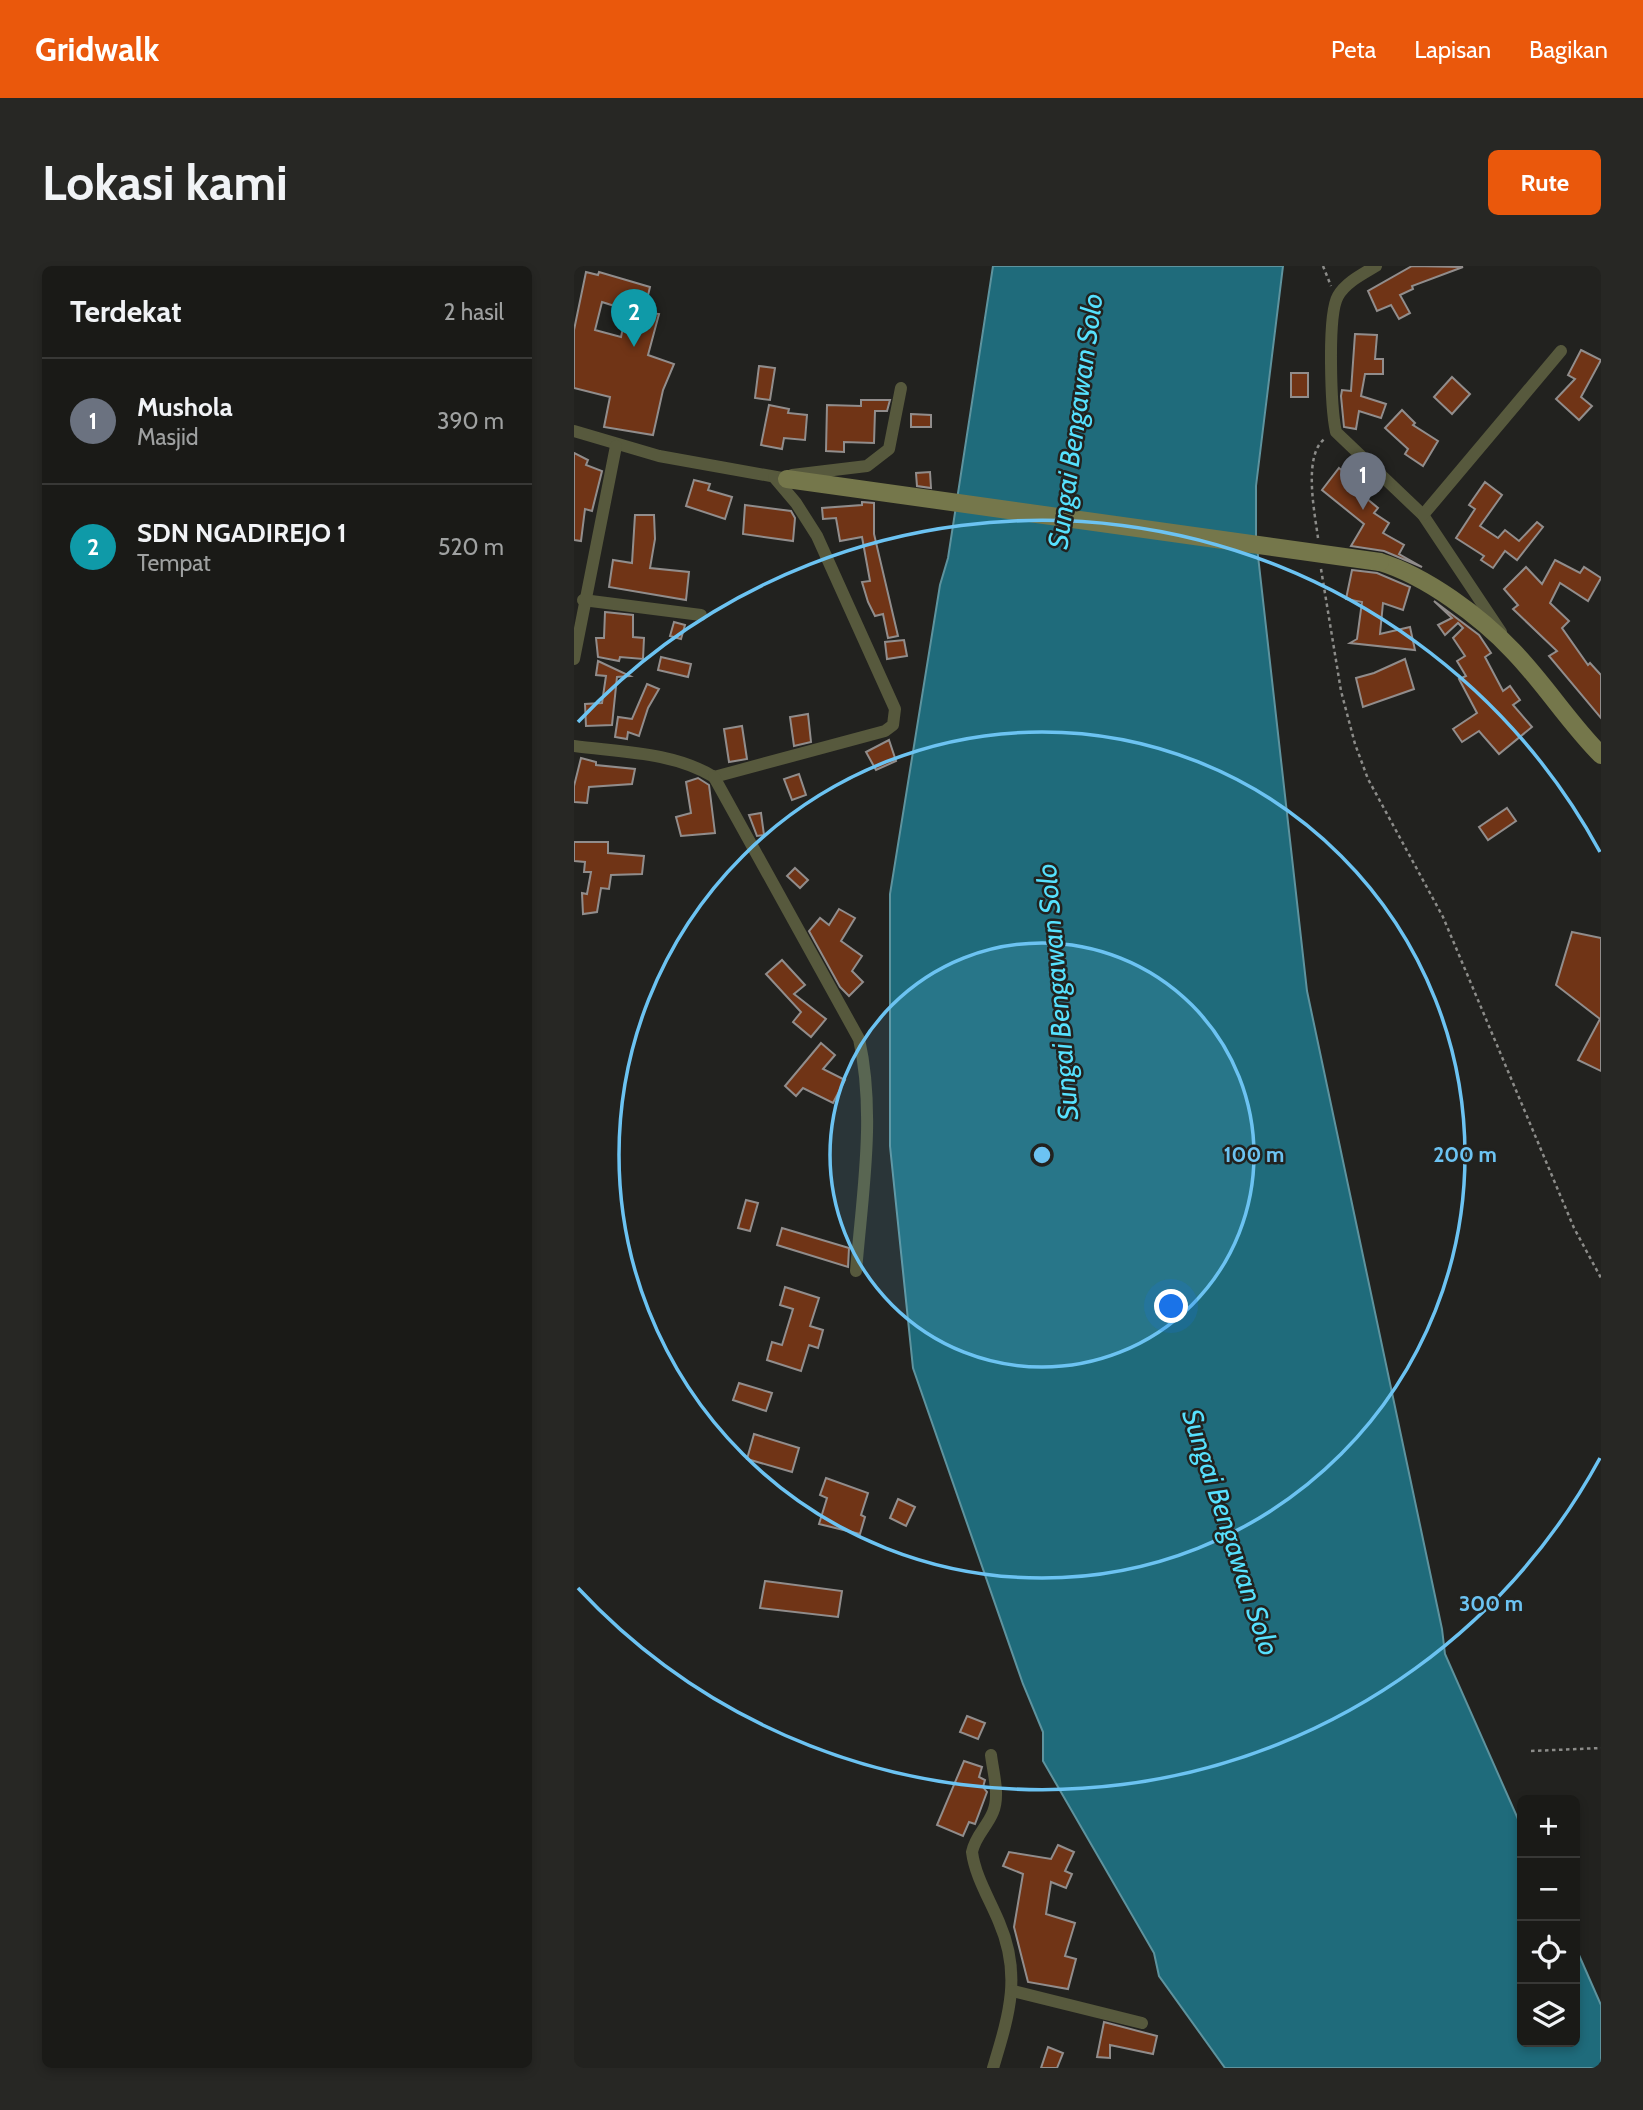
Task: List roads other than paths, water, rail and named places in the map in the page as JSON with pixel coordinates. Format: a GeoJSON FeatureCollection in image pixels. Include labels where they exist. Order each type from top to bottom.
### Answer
{"type":"FeatureCollection","features":[{"type":"Feature","properties":{"kind":"street"},"geometry":{"type":"LineString","coordinates":[[1376,266],[1345,287],[1336,298],[1333,319],[1336,432],[1423,515],[1513,651],[1601,755]]}},
{"type":"Feature","properties":{"kind":"street"},"geometry":{"type":"LineString","coordinates":[[1423,515],[1561,351]]}},
{"type":"Feature","properties":{"kind":"street"},"geometry":{"type":"LineString","coordinates":[[781,478],[867,466],[889,450],[901,388]]}},
{"type":"Feature","properties":{"kind":"street"},"geometry":{"type":"LineString","coordinates":[[574,431],[616,446],[781,478],[1380,562],[1400,568],[1434,588],[1513,651]]}},
{"type":"Feature","properties":{"kind":"street"},"geometry":{"type":"LineString","coordinates":[[574,659],[583,600],[616,446]]}},
{"type":"Feature","properties":{"kind":"street"},"geometry":{"type":"LineString","coordinates":[[714,777],[885,731],[893,725],[896,717],[881,676],[817,536],[781,478]]}},
{"type":"Feature","properties":{"kind":"street"},"geometry":{"type":"LineString","coordinates":[[583,600],[701,615]]}},
{"type":"Feature","properties":{"kind":"street"},"geometry":{"type":"LineString","coordinates":[[574,746],[683,762],[714,777],[859,1039],[864,1061],[866,1139],[856,1271]]}},
{"type":"Feature","properties":{"kind":"street"},"geometry":{"type":"LineString","coordinates":[[991,1755],[996,1804],[974,1841],[972,1852],[1009,1947],[1013,1991],[993,2068]]}},
{"type":"Feature","properties":{"kind":"street"},"geometry":{"type":"LineString","coordinates":[[1013,1991],[1142,2023]]}},
{"type":"Feature","properties":{"kind":"water","name":"Sungai Bengawan Solo"},"geometry":{"type":"Polygon","coordinates":[[[993,266],[1283,266],[1256,486],[1256,538],[1307,991],[1442,1629],[1445,1654],[1517,1817],[1517,2047],[1580,2047],[1580,1957],[1601,2005],[1601,2068],[1225,2068],[1159,1976],[1154,1953],[1043,1761],[1043,1732],[1023,1684],[913,1368],[890,1146],[890,894],[940,585],[948,558],[993,266]]]}},
{"type":"Feature","properties":{"kind":"place","name":"SDN NGADIREJO 1"},"geometry":{"type":"Point","coordinates":[634,347]}},
{"type":"Feature","properties":{"kind":"place","name":"Mushola"},"geometry":{"type":"Point","coordinates":[1363,510]}}]}
